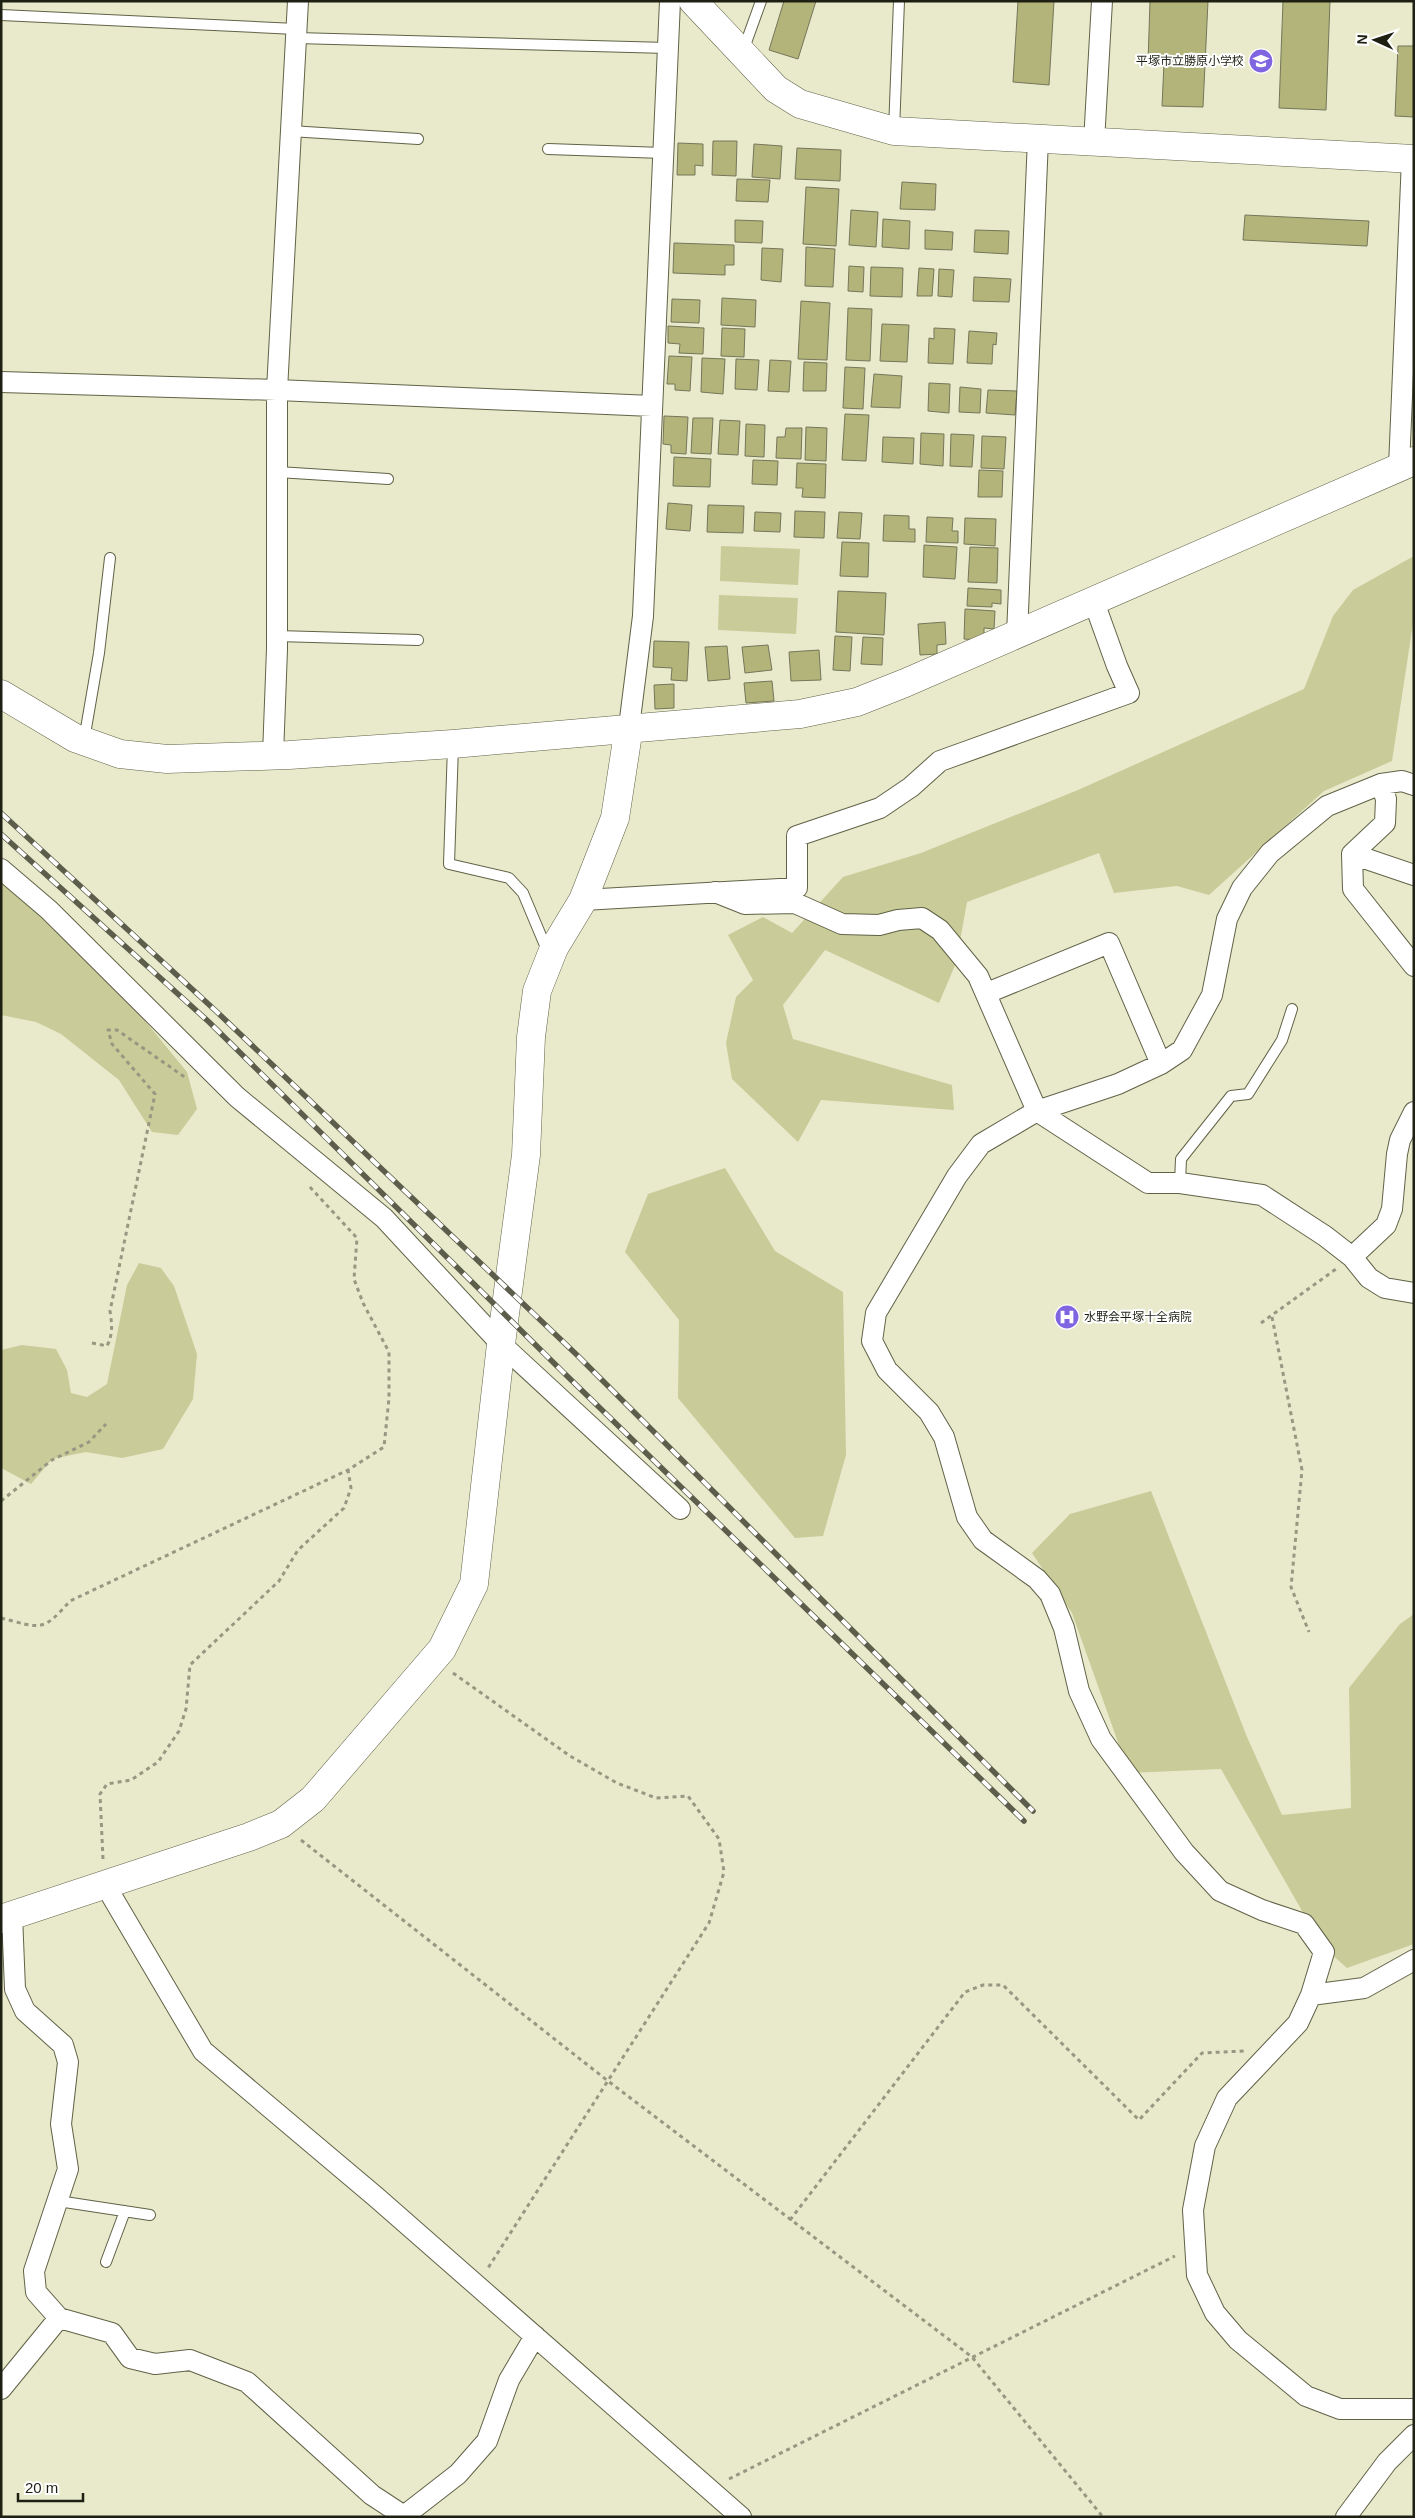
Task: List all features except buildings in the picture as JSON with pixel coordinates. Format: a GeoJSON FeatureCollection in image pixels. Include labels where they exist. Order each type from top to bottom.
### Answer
{"type":"FeatureCollection","features":[{"type":"Feature","properties":{"kind":"street"},"geometry":{"type":"LineString","coordinates":[[273,755],[277,636],[278,472],[276,390],[298,1]]}},
{"type":"Feature","properties":{"kind":"street"},"geometry":{"type":"LineString","coordinates":[[535,2336],[510,2380],[487,2441],[458,2474],[404,2516],[372,2494],[247,2382],[190,2360],[155,2364],[130,2358],[112,2333],[59,2318],[36,2292],[34,2271],[68,2169],[61,2124],[68,2062],[63,2045],[25,2011],[15,1989],[7,1917],[104,1883],[249,1837],[281,1824],[313,1799],[442,1649],[474,1584],[501,1344],[526,1155],[533,1019],[537,991],[554,948],[583,900],[615,818],[643,616],[670,1]]}},
{"type":"Feature","properties":{"kind":"street"},"geometry":{"type":"LineString","coordinates":[[1,694],[84,741],[120,754],[167,759],[273,755],[453,744],[629,727],[800,714],[858,702],[1094,602],[1406,464],[1413,159],[894,131],[800,104],[776,89],[693,1]]}},
{"type":"Feature","properties":{"kind":"street"},"geometry":{"type":"LineString","coordinates":[[1094,142],[1102,1]]}},
{"type":"Feature","properties":{"kind":"street"},"geometry":{"type":"LineString","coordinates":[[1017,635],[1038,139]]}},
{"type":"Feature","properties":{"kind":"street"},"geometry":{"type":"LineString","coordinates":[[1,382],[276,390],[652,406]]}},
{"type":"Feature","properties":{"kind":"street"},"geometry":{"type":"LineString","coordinates":[[583,900],[797,888],[797,836],[880,808],[911,787],[940,761],[1129,693],[1116,666],[1094,602]]}},
{"type":"Feature","properties":{"kind":"street"},"geometry":{"type":"LineString","coordinates":[[1414,785],[1402,781],[1381,784],[1327,806],[1270,853],[1242,888],[1227,919],[1212,995],[1182,1050],[1161,1064],[1118,1084],[1037,1111],[981,1144],[957,1176],[876,1312],[872,1341],[887,1370],[929,1412],[944,1437],[967,1517],[983,1540],[1037,1579],[1050,1594],[1064,1628],[1079,1691],[1101,1739],[1184,1852],[1220,1891],[1262,1910],[1304,1924],[1324,1952],[1311,1995],[1298,2023],[1259,2062],[1227,2098],[1205,2146],[1193,2210],[1195,2246],[1197,2276],[1215,2313],[1238,2340],[1306,2396],[1340,2409],[1414,2408]]}},
{"type":"Feature","properties":{"kind":"street"},"geometry":{"type":"LineString","coordinates":[[1381,784],[1386,799],[1385,823],[1352,854],[1353,889],[1414,966]]}},
{"type":"Feature","properties":{"kind":"street"},"geometry":{"type":"LineString","coordinates":[[1352,854],[1414,875]]}},
{"type":"Feature","properties":{"kind":"street"},"geometry":{"type":"LineString","coordinates":[[1,869],[49,910],[237,1097],[384,1218],[501,1344],[680,1509]]}},
{"type":"Feature","properties":{"kind":"street"},"geometry":{"type":"LineString","coordinates":[[716,892],[745,904],[795,903],[842,924],[879,925],[898,920],[922,918],[940,930],[978,976],[1037,1111],[1148,1183],[1180,1183],[1262,1195],[1325,1236],[1352,1257],[1369,1278],[1385,1288],[1414,1292]]}},
{"type":"Feature","properties":{"kind":"street"},"geometry":{"type":"LineString","coordinates":[[987,993],[1109,943],[1161,1064]]}},
{"type":"Feature","properties":{"kind":"street"},"geometry":{"type":"LineString","coordinates":[[1352,1257],[1386,1225],[1392,1209],[1396,1154],[1414,1112]]}},
{"type":"Feature","properties":{"kind":"street"},"geometry":{"type":"LineString","coordinates":[[104,1883],[203,2051],[376,2197],[741,2517]]}},
{"type":"Feature","properties":{"kind":"street"},"geometry":{"type":"LineString","coordinates":[[1311,1995],[1364,1988],[1414,1960]]}},
{"type":"Feature","properties":{"kind":"street"},"geometry":{"type":"LineString","coordinates":[[1,2389],[59,2318]]}},
{"type":"Feature","properties":{"kind":"street"},"geometry":{"type":"LineString","coordinates":[[1346,2517],[1387,2462],[1414,2435]]}},
{"type":"Feature","properties":{"kind":"lane"},"geometry":{"type":"LineString","coordinates":[[742,55],[761,1]]}},
{"type":"Feature","properties":{"kind":"lane"},"geometry":{"type":"LineString","coordinates":[[894,131],[899,1]]}},
{"type":"Feature","properties":{"kind":"lane"},"geometry":{"type":"LineString","coordinates":[[1,15],[296,33],[668,48]]}},
{"type":"Feature","properties":{"kind":"lane"},"geometry":{"type":"LineString","coordinates":[[290,131],[418,139]]}},
{"type":"Feature","properties":{"kind":"lane"},"geometry":{"type":"LineString","coordinates":[[548,149],[663,152]]}},
{"type":"Feature","properties":{"kind":"lane"},"geometry":{"type":"LineString","coordinates":[[278,472],[388,479]]}},
{"type":"Feature","properties":{"kind":"lane"},"geometry":{"type":"LineString","coordinates":[[84,741],[100,653],[110,558]]}},
{"type":"Feature","properties":{"kind":"lane"},"geometry":{"type":"LineString","coordinates":[[277,636],[418,640]]}},
{"type":"Feature","properties":{"kind":"lane"},"geometry":{"type":"LineString","coordinates":[[453,744],[448,864],[509,878],[523,893],[544,943],[554,948]]}},
{"type":"Feature","properties":{"kind":"lane"},"geometry":{"type":"LineString","coordinates":[[1180,1183],[1181,1159],[1231,1096],[1248,1094],[1282,1040],[1292,1009]]}},
{"type":"Feature","properties":{"kind":"lane"},"geometry":{"type":"LineString","coordinates":[[58,2200],[150,2215]]}},
{"type":"Feature","properties":{"kind":"lane"},"geometry":{"type":"LineString","coordinates":[[106,2262],[125,2211]]}},
{"type":"Feature","properties":{"kind":"path"},"geometry":{"type":"LineString","coordinates":[[92,1343],[107,1346],[111,1338],[110,1311],[155,1094],[112,1044],[108,1030],[118,1030],[170,1069],[192,1081]]}},
{"type":"Feature","properties":{"kind":"path"},"geometry":{"type":"LineString","coordinates":[[1,1618],[36,1627],[53,1620],[70,1601],[348,1470],[384,1447],[389,1398],[390,1352],[362,1304],[354,1279],[357,1238],[304,1180]]}},
{"type":"Feature","properties":{"kind":"path"},"geometry":{"type":"LineString","coordinates":[[1262,1323],[1352,1257]]}},
{"type":"Feature","properties":{"kind":"path"},"geometry":{"type":"LineString","coordinates":[[1272,1317],[1302,1470],[1291,1587],[1309,1632]]}},
{"type":"Feature","properties":{"kind":"path"},"geometry":{"type":"LineString","coordinates":[[1,1501],[52,1460],[89,1442],[106,1424]]}},
{"type":"Feature","properties":{"kind":"path"},"geometry":{"type":"LineString","coordinates":[[104,1883],[100,1794],[107,1784],[131,1780],[158,1762],[179,1731],[186,1709],[190,1665],[279,1581],[298,1550],[344,1508],[351,1488],[348,1470]]}},
{"type":"Feature","properties":{"kind":"path"},"geometry":{"type":"LineString","coordinates":[[442,1649],[454,1674],[570,1756],[617,1783],[656,1798],[688,1796],[719,1839],[724,1872],[710,1924],[477,2286]]}},
{"type":"Feature","properties":{"kind":"path"},"geometry":{"type":"LineString","coordinates":[[281,1824],[608,2081],[972,2357],[1103,2517]]}},
{"type":"Feature","properties":{"kind":"path"},"geometry":{"type":"LineString","coordinates":[[790,2220],[965,1992],[983,1985],[1003,1985],[1139,2120],[1202,2053],[1243,2050],[1259,2062]]}},
{"type":"Feature","properties":{"kind":"path"},"geometry":{"type":"LineString","coordinates":[[710,2489],[1195,2246]]}},
{"type":"Feature","properties":{"kind":"green space"},"geometry":{"type":"Polygon","coordinates":[[[721,546],[800,549],[798,585],[720,581],[721,546]]]}},
{"type":"Feature","properties":{"kind":"green space"},"geometry":{"type":"Polygon","coordinates":[[[1414,556],[1414,617],[1392,761],[1324,791],[1209,895],[1177,886],[1114,893],[1099,853],[967,902],[956,963],[939,1003],[825,950],[783,1005],[793,1039],[952,1085],[954,1110],[821,1100],[798,1142],[732,1079],[726,1043],[736,997],[753,980],[728,935],[763,917],[792,933],[843,877],[921,853],[1078,790],[1304,689],[1333,616],[1353,590],[1414,556]]]}},
{"type":"Feature","properties":{"kind":"green space"},"geometry":{"type":"Polygon","coordinates":[[[719,595],[798,598],[796,634],[718,630],[719,595]]]}},
{"type":"Feature","properties":{"kind":"green space"},"geometry":{"type":"Polygon","coordinates":[[[1,882],[12,889],[137,1011],[187,1072],[197,1109],[178,1135],[152,1132],[119,1080],[61,1034],[36,1022],[1,1015],[1,882]]]}},
{"type":"Feature","properties":{"kind":"green space"},"geometry":{"type":"Polygon","coordinates":[[[725,1168],[775,1251],[843,1292],[846,1455],[823,1536],[795,1538],[678,1398],[679,1320],[625,1252],[648,1194],[725,1168]]]}},
{"type":"Feature","properties":{"kind":"green space"},"geometry":{"type":"Polygon","coordinates":[[[139,1263],[161,1268],[174,1286],[197,1354],[193,1399],[163,1449],[122,1458],[86,1452],[52,1459],[31,1484],[1,1468],[1,1350],[22,1345],[56,1349],[67,1370],[71,1393],[87,1397],[107,1384],[127,1285],[139,1263]]]}},
{"type":"Feature","properties":{"kind":"green space"},"geometry":{"type":"Polygon","coordinates":[[[1151,1491],[1247,1737],[1282,1815],[1351,1808],[1349,1688],[1400,1624],[1414,1614],[1414,1944],[1347,1968],[1322,1946],[1221,1769],[1129,1773],[1072,1613],[1032,1553],[1070,1514],[1151,1491]]]}},
{"type":"Feature","properties":{"kind":"railway"},"geometry":{"type":"LineString","coordinates":[[1,813],[217,1012],[577,1355],[1033,1811]]}},
{"type":"Feature","properties":{"kind":"railway"},"geometry":{"type":"LineString","coordinates":[[1,834],[209,1022],[564,1373],[1024,1821]]}},
{"type":"Feature","properties":{"kind":"place","name":"平塚市立勝原小学校"},"geometry":{"type":"Point","coordinates":[1261,61]}},
{"type":"Feature","properties":{"kind":"place","name":"水野会平塚十全病院"},"geometry":{"type":"Point","coordinates":[1067,1317]}}]}
